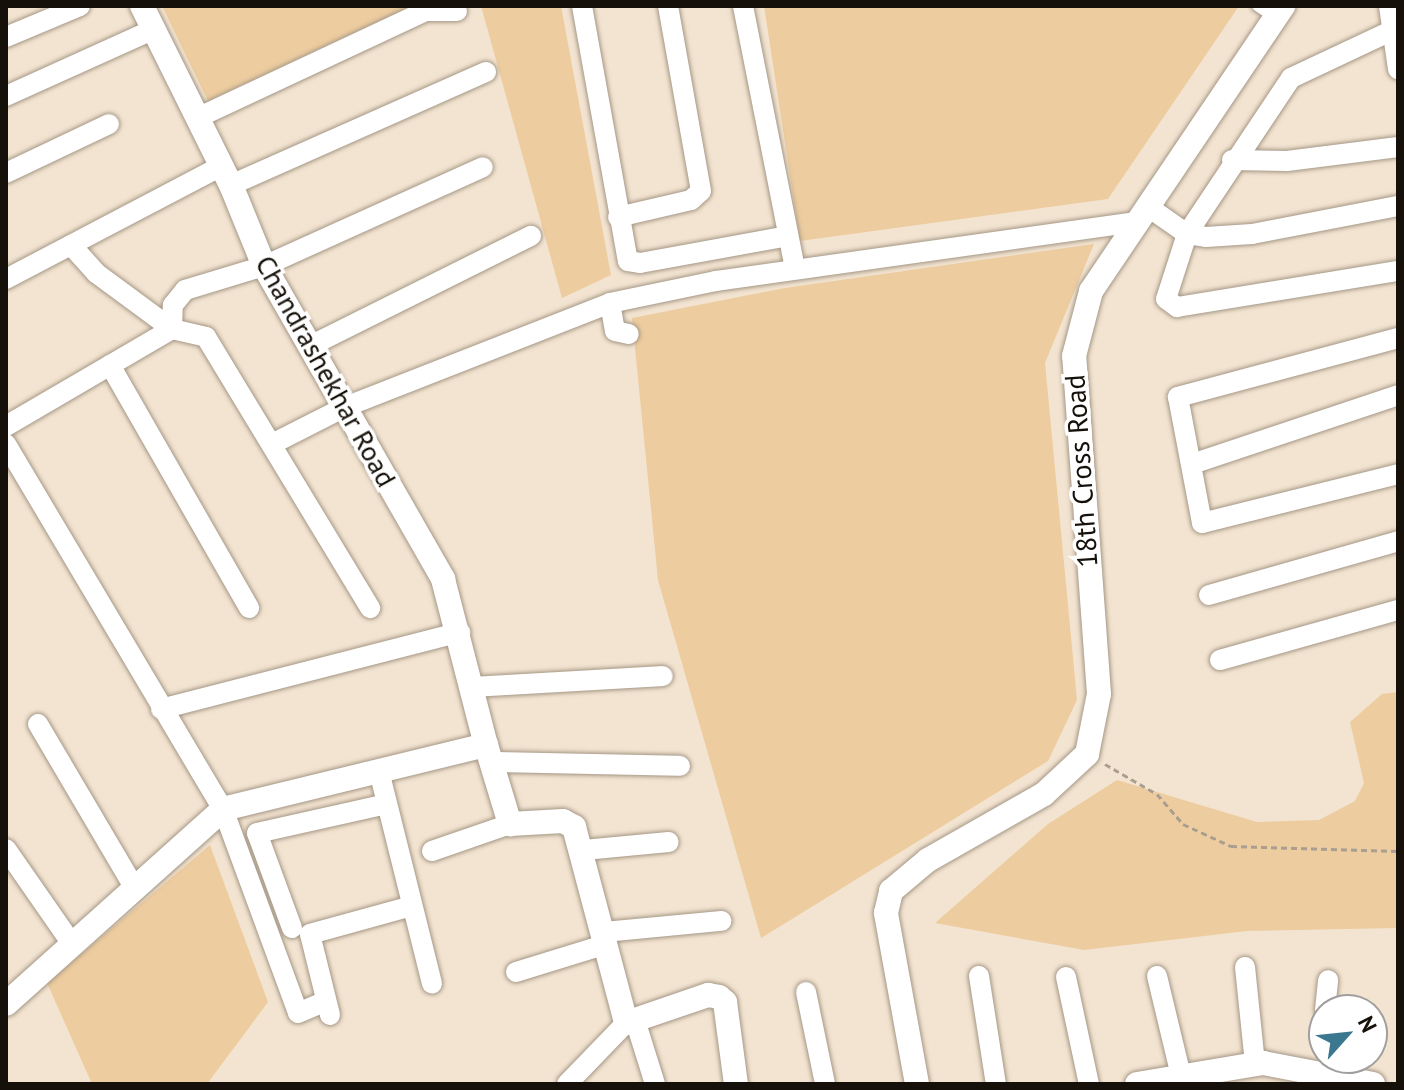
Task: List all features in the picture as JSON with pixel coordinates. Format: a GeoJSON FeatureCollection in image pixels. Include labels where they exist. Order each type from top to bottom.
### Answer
{"type":"FeatureCollection","features":[{"type":"Feature","properties":{"kind":"street"},"geometry":{"type":"LineString","coordinates":[[6,37],[80,6]]}},
{"type":"Feature","properties":{"kind":"street","name":"Chandrashekhar Road"},"geometry":{"type":"LineString","coordinates":[[142,6],[226,176],[264,266],[447,578],[510,824]]}},
{"type":"Feature","properties":{"kind":"street"},"geometry":{"type":"LineString","coordinates":[[582,6],[624,254],[633,263],[782,237]]}},
{"type":"Feature","properties":{"kind":"street"},"geometry":{"type":"LineString","coordinates":[[618,217],[691,200],[701,191],[668,6]]}},
{"type":"Feature","properties":{"kind":"street"},"geometry":{"type":"LineString","coordinates":[[743,6],[789,270]]}},
{"type":"Feature","properties":{"kind":"street"},"geometry":{"type":"LineString","coordinates":[[1389,6],[1398,69]]}},
{"type":"Feature","properties":{"kind":"street","name":"18th Cross Road"},"geometry":{"type":"LineString","coordinates":[[1087,754],[1099,694],[1074,356],[1091,291],[1272,10]]}},
{"type":"Feature","properties":{"kind":"street"},"geometry":{"type":"LineString","coordinates":[[197,118],[425,11],[457,11]]}},
{"type":"Feature","properties":{"kind":"street"},"geometry":{"type":"LineString","coordinates":[[6,96],[152,30]]}},
{"type":"Feature","properties":{"kind":"street"},"geometry":{"type":"LineString","coordinates":[[1393,30],[1291,78],[1232,160],[1187,234],[1166,299],[1177,307],[1398,271]]}},
{"type":"Feature","properties":{"kind":"street"},"geometry":{"type":"LineString","coordinates":[[6,279],[71,245],[226,176],[486,72]]}},
{"type":"Feature","properties":{"kind":"street"},"geometry":{"type":"LineString","coordinates":[[6,173],[109,124]]}},
{"type":"Feature","properties":{"kind":"street"},"geometry":{"type":"LineString","coordinates":[[1232,160],[1287,161],[1398,147]]}},
{"type":"Feature","properties":{"kind":"street"},"geometry":{"type":"LineString","coordinates":[[172,329],[173,305],[185,290],[264,266],[483,167]]}},
{"type":"Feature","properties":{"kind":"street"},"geometry":{"type":"LineString","coordinates":[[272,444],[345,407],[554,328],[610,303],[789,270],[1141,214],[1187,234],[1252,234],[1398,206]]}},
{"type":"Feature","properties":{"kind":"street"},"geometry":{"type":"LineString","coordinates":[[310,346],[531,236]]}},
{"type":"Feature","properties":{"kind":"street"},"geometry":{"type":"LineString","coordinates":[[71,245],[96,273],[172,329],[206,337],[370,608]]}},
{"type":"Feature","properties":{"kind":"street"},"geometry":{"type":"LineString","coordinates":[[610,303],[615,331],[629,334]]}},
{"type":"Feature","properties":{"kind":"street"},"geometry":{"type":"LineString","coordinates":[[6,426],[172,329]]}},
{"type":"Feature","properties":{"kind":"street"},"geometry":{"type":"LineString","coordinates":[[1398,338],[1178,397],[1202,523],[1398,474]]}},
{"type":"Feature","properties":{"kind":"street"},"geometry":{"type":"LineString","coordinates":[[110,365],[249,608]]}},
{"type":"Feature","properties":{"kind":"street"},"geometry":{"type":"LineString","coordinates":[[1192,464],[1398,395]]}},
{"type":"Feature","properties":{"kind":"street"},"geometry":{"type":"LineString","coordinates":[[6,444],[223,809],[298,1013],[328,1008],[310,934],[412,906]]}},
{"type":"Feature","properties":{"kind":"street"},"geometry":{"type":"LineString","coordinates":[[1209,595],[1398,541]]}},
{"type":"Feature","properties":{"kind":"street"},"geometry":{"type":"LineString","coordinates":[[1220,660],[1398,610]]}},
{"type":"Feature","properties":{"kind":"street"},"geometry":{"type":"LineString","coordinates":[[161,709],[460,632]]}},
{"type":"Feature","properties":{"kind":"street"},"geometry":{"type":"LineString","coordinates":[[473,687],[663,676]]}},
{"type":"Feature","properties":{"kind":"street"},"geometry":{"type":"LineString","coordinates":[[38,724],[134,887]]}},
{"type":"Feature","properties":{"kind":"street"},"geometry":{"type":"LineString","coordinates":[[6,1004],[223,809],[379,771],[490,753],[680,766]]}},
{"type":"Feature","properties":{"kind":"street"},"geometry":{"type":"LineString","coordinates":[[917,1084],[886,913],[891,891],[928,860],[1044,794],[1087,754]]}},
{"type":"Feature","properties":{"kind":"street"},"geometry":{"type":"LineString","coordinates":[[379,771],[432,984]]}},
{"type":"Feature","properties":{"kind":"street"},"geometry":{"type":"LineString","coordinates":[[285,794],[294,823]]}},
{"type":"Feature","properties":{"kind":"street"},"geometry":{"type":"LineString","coordinates":[[292,928],[259,839],[259,831],[387,804]]}},
{"type":"Feature","properties":{"kind":"street"},"geometry":{"type":"LineString","coordinates":[[432,851],[510,824],[563,821],[574,827],[584,850],[630,1022],[655,1084]]}},
{"type":"Feature","properties":{"kind":"street"},"geometry":{"type":"LineString","coordinates":[[237,847],[259,839]]}},
{"type":"Feature","properties":{"kind":"street"},"geometry":{"type":"LineString","coordinates":[[584,850],[669,842]]}},
{"type":"Feature","properties":{"kind":"street"},"geometry":{"type":"LineString","coordinates":[[6,849],[72,944]]}},
{"type":"Feature","properties":{"kind":"street"},"geometry":{"type":"LineString","coordinates":[[258,905],[280,896]]}},
{"type":"Feature","properties":{"kind":"street"},"geometry":{"type":"LineString","coordinates":[[516,972],[606,938],[721,921]]}},
{"type":"Feature","properties":{"kind":"street"},"geometry":{"type":"LineString","coordinates":[[1245,967],[1255,1064]]}},
{"type":"Feature","properties":{"kind":"street"},"geometry":{"type":"LineString","coordinates":[[979,976],[996,1084]]}},
{"type":"Feature","properties":{"kind":"street"},"geometry":{"type":"LineString","coordinates":[[1157,976],[1183,1080]]}},
{"type":"Feature","properties":{"kind":"street"},"geometry":{"type":"LineString","coordinates":[[1066,977],[1089,1084]]}},
{"type":"Feature","properties":{"kind":"street"},"geometry":{"type":"LineString","coordinates":[[1327,994],[1328,980]]}},
{"type":"Feature","properties":{"kind":"street"},"geometry":{"type":"LineString","coordinates":[[806,992],[825,1084]]}},
{"type":"Feature","properties":{"kind":"street"},"geometry":{"type":"LineString","coordinates":[[567,1084],[630,1022],[708,995],[725,1002],[736,1084]]}},
{"type":"Feature","properties":{"kind":"street"},"geometry":{"type":"LineString","coordinates":[[1137,1084],[1183,1080],[1255,1064],[1285,1076],[1308,1071]]}},
{"type":"Feature","properties":{"kind":"street"},"geometry":{"type":"LineString","coordinates":[[1348,1074],[1373,1084]]}},
{"type":"Feature","properties":{"kind":"path"},"geometry":{"type":"LineString","coordinates":[[1087,754],[1157,794],[1183,824],[1231,846],[1398,851]]}},
{"type":"Feature","properties":{"kind":"shaded area"},"geometry":{"type":"Polygon","coordinates":[[[162,6],[411,6],[208,101],[162,6]]]}},
{"type":"Feature","properties":{"kind":"shaded area"},"geometry":{"type":"Polygon","coordinates":[[[481,6],[561,6],[611,275],[562,298],[481,6]]]}},
{"type":"Feature","properties":{"kind":"shaded area"},"geometry":{"type":"Polygon","coordinates":[[[764,6],[1239,6],[1108,199],[800,241],[764,6]]]}},
{"type":"Feature","properties":{"kind":"shaded area"},"geometry":{"type":"Polygon","coordinates":[[[1094,244],[1045,363],[1077,700],[1048,761],[761,938],[658,580],[632,318],[785,288],[1094,244]]]}},
{"type":"Feature","properties":{"kind":"shaded area"},"geometry":{"type":"Polygon","coordinates":[[[1398,692],[1398,928],[1247,931],[1084,950],[935,923],[1048,824],[1117,780],[1257,822],[1319,820],[1355,801],[1364,783],[1350,722],[1382,694],[1398,692]]]}},
{"type":"Feature","properties":{"kind":"shaded area"},"geometry":{"type":"Polygon","coordinates":[[[210,845],[268,1002],[207,1084],[92,1084],[47,983],[210,845]]]}}]}
